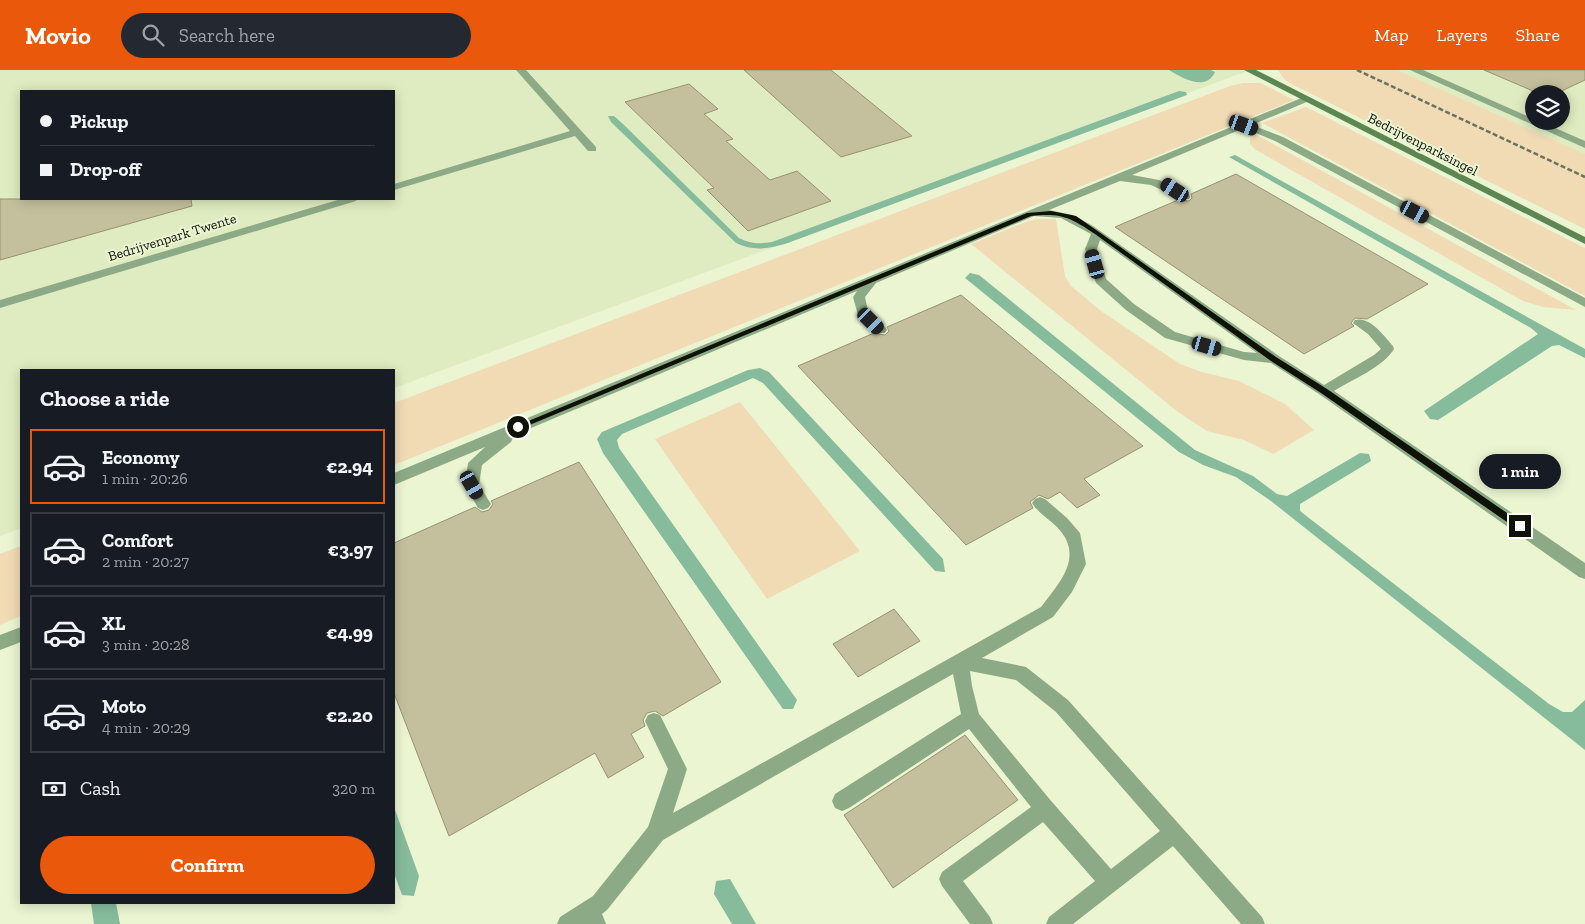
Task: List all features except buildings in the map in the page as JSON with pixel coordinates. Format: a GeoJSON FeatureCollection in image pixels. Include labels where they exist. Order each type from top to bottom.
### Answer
{"type":"FeatureCollection","features":[{"type":"Feature","properties":{"kind":"street"},"geometry":{"type":"LineString","coordinates":[[521,70],[592,149]]}},
{"type":"Feature","properties":{"kind":"street","name":"Bedrijvenparksingel"},"geometry":{"type":"LineString","coordinates":[[1249,70],[1585,241]]}},
{"type":"Feature","properties":{"kind":"street"},"geometry":{"type":"LineString","coordinates":[[1415,70],[1585,145]]}},
{"type":"Feature","properties":{"kind":"street"},"geometry":{"type":"LineString","coordinates":[[395,479],[1306,100]]}},
{"type":"Feature","properties":{"kind":"street"},"geometry":{"type":"LineString","coordinates":[[1244,125],[1279,138],[1585,303]]}},
{"type":"Feature","properties":{"kind":"street"},"geometry":{"type":"LineString","coordinates":[[395,187],[577,132]]}},
{"type":"Feature","properties":{"kind":"street"},"geometry":{"type":"LineString","coordinates":[[1118,178],[1142,178],[1166,184],[1185,196]]}},
{"type":"Feature","properties":{"kind":"street"},"geometry":{"type":"LineString","coordinates":[[1073,217],[1075,202],[1086,191]]}},
{"type":"Feature","properties":{"kind":"street","name":"Bedrijvenpark Twente"},"geometry":{"type":"LineString","coordinates":[[0,304],[349,200]]}},
{"type":"Feature","properties":{"kind":"street"},"geometry":{"type":"LineString","coordinates":[[1030,214],[1051,212],[1073,217],[1274,359],[1324,391],[1585,572]]}},
{"type":"Feature","properties":{"kind":"street"},"geometry":{"type":"LineString","coordinates":[[1097,233],[1091,249],[1100,280],[1130,307],[1170,335],[1244,356],[1274,359]]}},
{"type":"Feature","properties":{"kind":"street"},"geometry":{"type":"LineString","coordinates":[[872,280],[859,297],[862,312],[881,330]]}},
{"type":"Feature","properties":{"kind":"street"},"geometry":{"type":"LineString","coordinates":[[1324,391],[1380,358],[1388,348],[1372,332],[1359,323]]}},
{"type":"Feature","properties":{"kind":"street"},"geometry":{"type":"LineString","coordinates":[[483,504],[472,485],[476,463],[504,439],[536,420]]}},
{"type":"Feature","properties":{"kind":"street"},"geometry":{"type":"LineString","coordinates":[[656,834],[1047,612],[1066,586],[1078,564],[1075,537],[1062,522],[1040,503]]}},
{"type":"Feature","properties":{"kind":"street"},"geometry":{"type":"LineString","coordinates":[[0,643],[20,634]]}},
{"type":"Feature","properties":{"kind":"street"},"geometry":{"type":"LineString","coordinates":[[961,661],[963,686],[971,718],[1045,809],[1109,882]]}},
{"type":"Feature","properties":{"kind":"street"},"geometry":{"type":"LineString","coordinates":[[961,661],[1020,673],[1055,700],[1255,924]]}},
{"type":"Feature","properties":{"kind":"street"},"geometry":{"type":"LineString","coordinates":[[842,801],[971,718]]}},
{"type":"Feature","properties":{"kind":"street"},"geometry":{"type":"LineString","coordinates":[[567,924],[593,917],[600,903],[656,834],[678,769],[654,721]]}},
{"type":"Feature","properties":{"kind":"street"},"geometry":{"type":"LineString","coordinates":[[983,924],[949,879],[1045,809]]}},
{"type":"Feature","properties":{"kind":"street"},"geometry":{"type":"LineString","coordinates":[[1056,924],[1174,832]]}},
{"type":"Feature","properties":{"kind":"shaded area"},"geometry":{"type":"Polygon","coordinates":[[[0,70],[1250,70],[395,388],[395,369],[20,369],[20,528],[0,536],[0,70]]]}},
{"type":"Feature","properties":{"kind":"shaded area"},"geometry":{"type":"Polygon","coordinates":[[[1169,70],[1211,70],[1215,72],[1206,81],[1194,82],[1169,70]]]}},
{"type":"Feature","properties":{"kind":"shaded area"},"geometry":{"type":"Polygon","coordinates":[[[1278,70],[1397,70],[1525,127],[1525,130],[1531,130],[1585,154],[1585,229],[1293,85],[1284,79],[1278,70]]]}},
{"type":"Feature","properties":{"kind":"shaded area"},"geometry":{"type":"Polygon","coordinates":[[[1298,70],[1585,70],[1585,205],[1298,70]]]}},
{"type":"Feature","properties":{"kind":"shaded area"},"geometry":{"type":"Polygon","coordinates":[[[1243,83],[1261,83],[1294,100],[395,465],[395,403],[1230,86],[1243,83]]]}},
{"type":"Feature","properties":{"kind":"shaded area"},"geometry":{"type":"Polygon","coordinates":[[[1179,91],[1186,92],[1187,95],[785,244],[760,248],[736,243],[611,122],[608,116],[614,116],[623,124],[739,238],[763,243],[772,242],[1179,91]]]}},
{"type":"Feature","properties":{"kind":"shaded area"},"geometry":{"type":"Polygon","coordinates":[[[1306,107],[1585,248],[1585,296],[1262,123],[1306,107]]]}},
{"type":"Feature","properties":{"kind":"shaded area"},"geometry":{"type":"Polygon","coordinates":[[[1257,135],[1576,310],[1543,307],[1523,301],[1256,150],[1250,144],[1250,139],[1257,135]]]}},
{"type":"Feature","properties":{"kind":"shaded area"},"geometry":{"type":"Polygon","coordinates":[[[1235,155],[1585,349],[1585,358],[1559,345],[1552,346],[1438,420],[1430,419],[1424,411],[1538,334],[1531,328],[1229,157],[1235,155]]]}},
{"type":"Feature","properties":{"kind":"shaded area"},"geometry":{"type":"Polygon","coordinates":[[[1056,219],[1065,276],[1071,286],[1101,311],[1180,364],[1202,372],[1239,381],[1285,404],[1314,430],[1273,454],[1244,440],[1207,431],[1178,412],[971,244],[1028,221],[1056,219]]]}},
{"type":"Feature","properties":{"kind":"shaded area"},"geometry":{"type":"Polygon","coordinates":[[[970,273],[979,275],[1195,450],[1253,476],[1277,494],[1287,496],[1360,453],[1369,454],[1371,461],[1300,504],[1300,511],[1549,704],[1563,712],[1572,712],[1585,700],[1585,750],[1271,501],[1236,477],[1203,465],[1179,452],[965,278],[970,273]]]}},
{"type":"Feature","properties":{"kind":"shaded area"},"geometry":{"type":"Polygon","coordinates":[[[760,368],[769,372],[943,559],[945,572],[935,571],[763,383],[753,378],[622,434],[617,440],[619,448],[797,700],[793,709],[783,709],[603,453],[597,439],[602,432],[748,370],[760,368]]]}},
{"type":"Feature","properties":{"kind":"shaded area"},"geometry":{"type":"Polygon","coordinates":[[[740,402],[860,551],[767,599],[655,439],[740,402]]]}},
{"type":"Feature","properties":{"kind":"shaded area"},"geometry":{"type":"Polygon","coordinates":[[[20,546],[20,616],[0,625],[0,554],[20,546]]]}},
{"type":"Feature","properties":{"kind":"shaded area"},"geometry":{"type":"Polygon","coordinates":[[[395,810],[419,876],[414,896],[402,895],[395,876],[395,810]]]}},
{"type":"Feature","properties":{"kind":"shaded area"},"geometry":{"type":"Polygon","coordinates":[[[730,879],[756,924],[732,924],[714,894],[716,881],[730,879]]]}},
{"type":"Feature","properties":{"kind":"shaded area"},"geometry":{"type":"Polygon","coordinates":[[[91,904],[116,904],[120,924],[94,924],[91,904]]]}},
{"type":"Feature","properties":{"kind":"railway"},"geometry":{"type":"LineString","coordinates":[[1357,70],[1585,177]]}},
{"type":"Feature","properties":{"kind":"route"},"geometry":{"type":"LineString","coordinates":[[518,427],[1030,214],[1051,212],[1073,217],[1097,233],[1274,359],[1324,391],[1520,526]]}}]}
